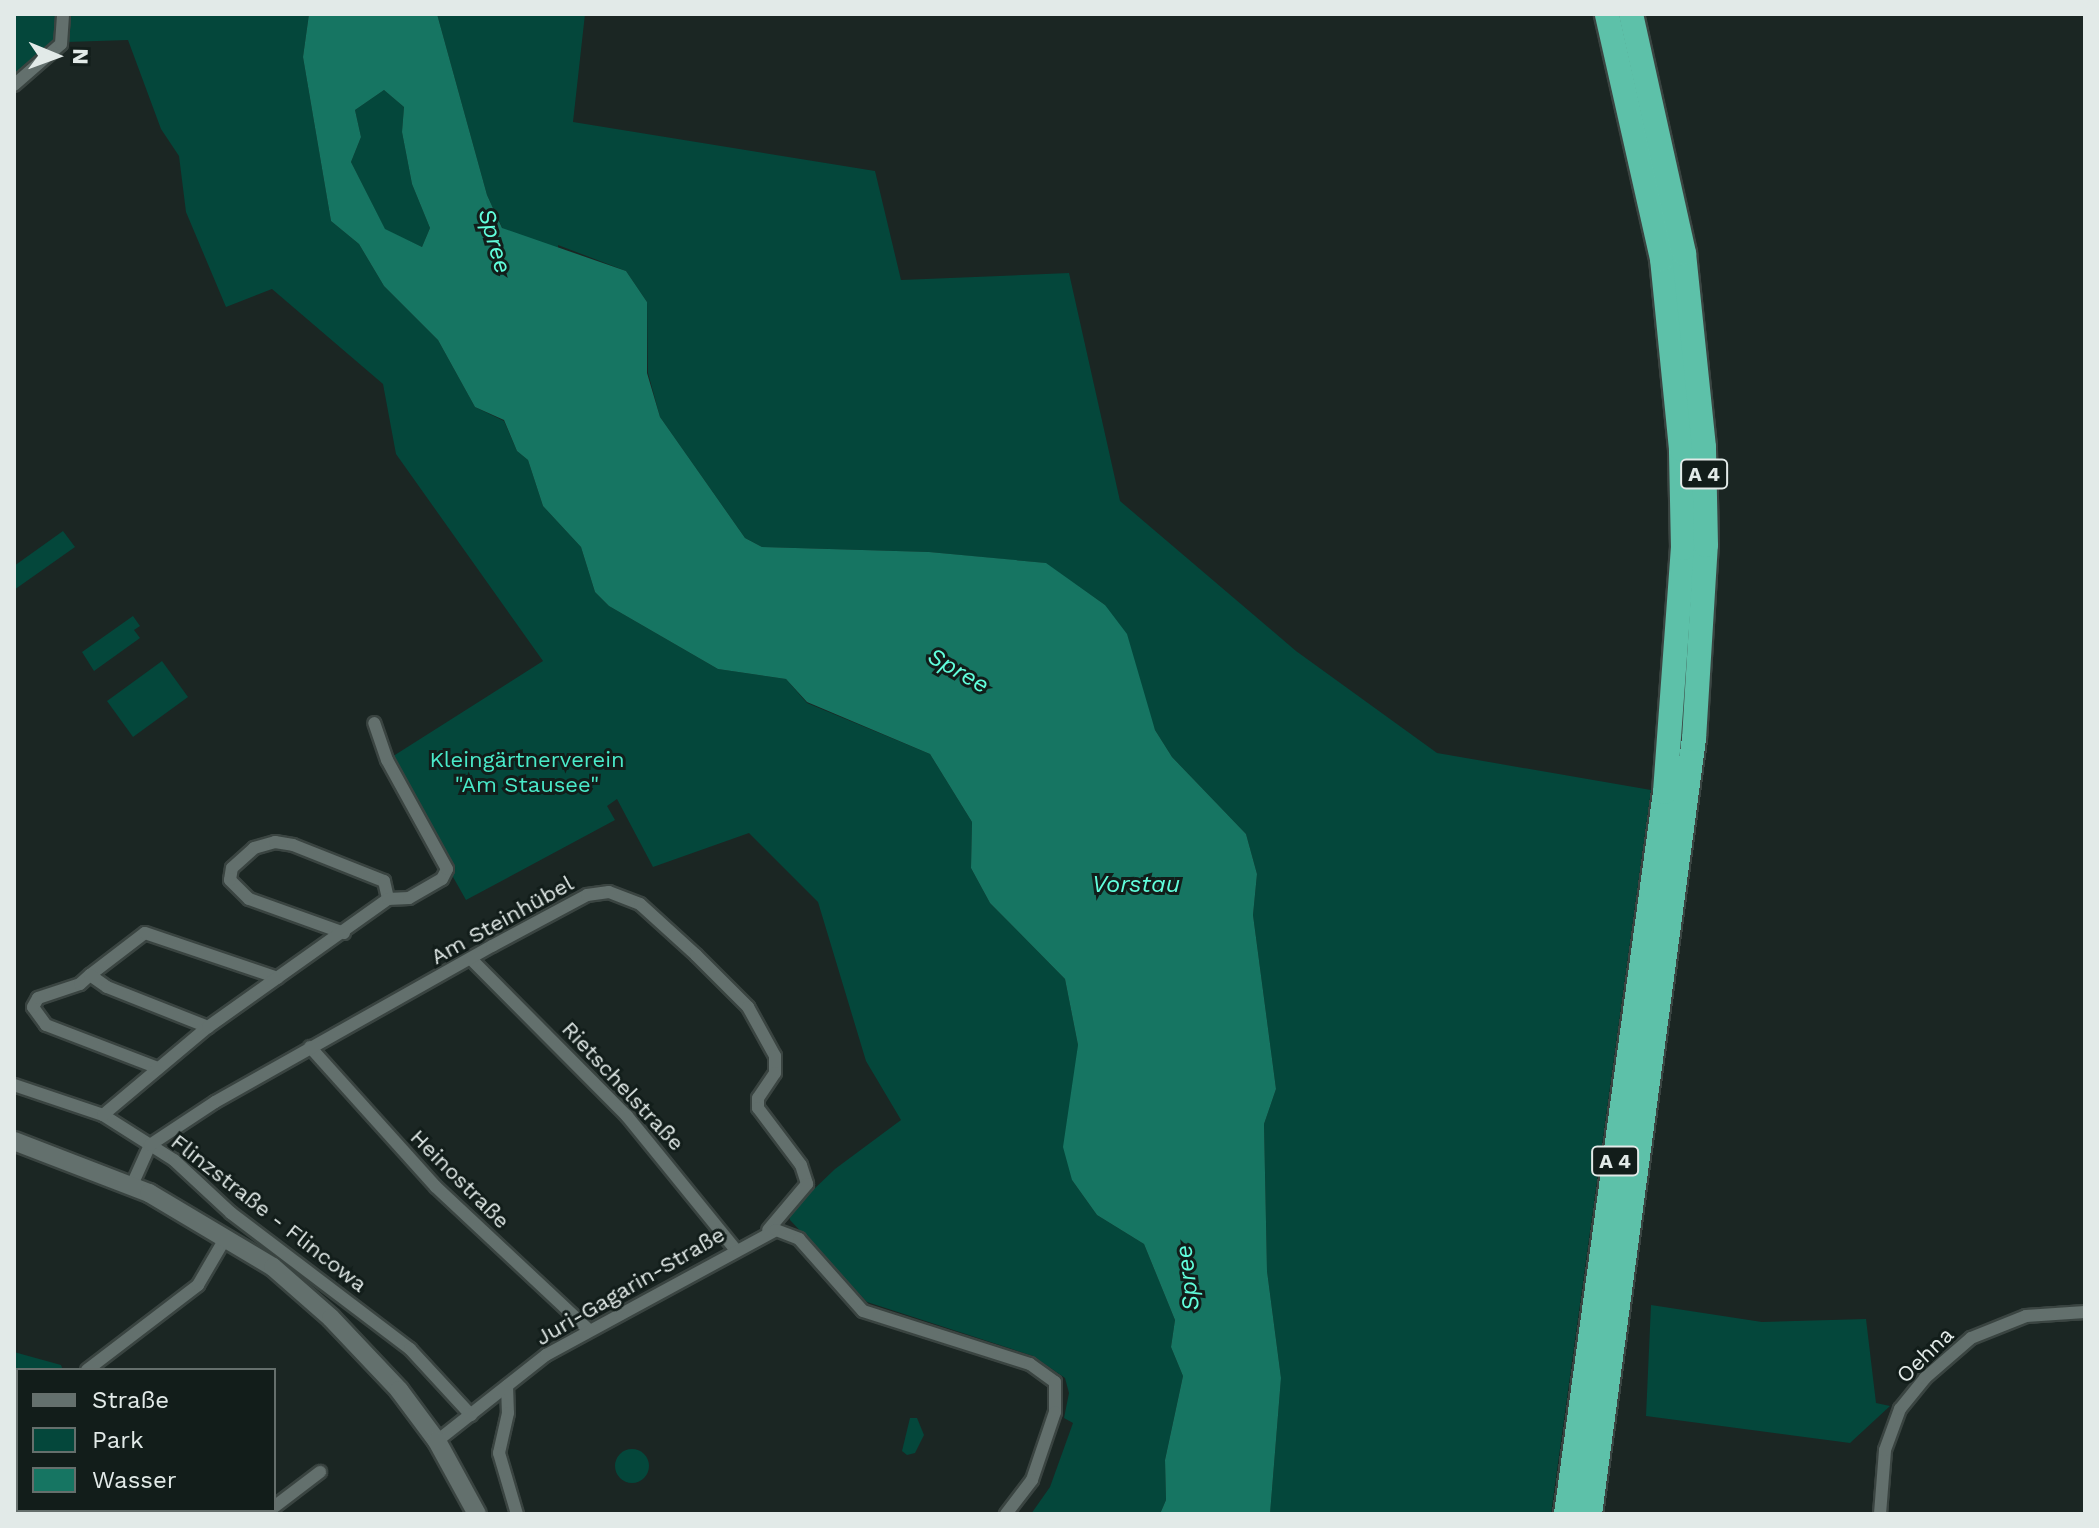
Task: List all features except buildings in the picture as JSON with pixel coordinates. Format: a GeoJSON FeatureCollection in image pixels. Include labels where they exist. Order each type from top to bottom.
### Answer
{"type":"FeatureCollection","features":[{"type":"Feature","properties":{"kind":"highway","name":"A 4"},"geometry":{"type":"LineString","coordinates":[[1596,1388],[1666,779],[1683,548],[1679,420],[1662,259],[1607,14]]}},
{"type":"Feature","properties":{"kind":"highway","name":"A 4"},"geometry":{"type":"LineString","coordinates":[[1566,1514],[1588,1436],[1596,1388],[1694,739],[1706,545],[1702,419],[1684,253],[1668,161],[1631,14]]}},
{"type":"Feature","properties":{"kind":"highway","name":"A 4"},"geometry":{"type":"LineString","coordinates":[[1588,1436],[1590,1514]]}},
{"type":"Feature","properties":{"kind":"street"},"geometry":{"type":"LineString","coordinates":[[14,85],[61,44],[63,14]]}},
{"type":"Feature","properties":{"kind":"street"},"geometry":{"type":"LineString","coordinates":[[103,1115],[208,1027],[388,899],[409,898],[442,879],[447,869],[387,760],[374,723]]}},
{"type":"Feature","properties":{"kind":"street"},"geometry":{"type":"LineString","coordinates":[[344,933],[249,899],[230,880],[232,868],[254,848],[275,842],[293,845],[384,881],[388,899]]}},
{"type":"Feature","properties":{"kind":"street","name":"Am Steinhübel"},"geometry":{"type":"LineString","coordinates":[[150,1145],[310,1047],[587,895],[628,897],[748,1007],[776,1064],[758,1108],[801,1165],[807,1184],[768,1230]]}},
{"type":"Feature","properties":{"kind":"street"},"geometry":{"type":"LineString","coordinates":[[158,1068],[37,1018],[33,1007],[38,998],[80,984],[145,933],[278,978]]}},
{"type":"Feature","properties":{"kind":"street","name":"Rietschelstraße"},"geometry":{"type":"LineString","coordinates":[[472,960],[627,1116],[735,1249]]}},
{"type":"Feature","properties":{"kind":"street"},"geometry":{"type":"LineString","coordinates":[[90,975],[107,987],[208,1027]]}},
{"type":"Feature","properties":{"kind":"street","name":"Heinostraße"},"geometry":{"type":"LineString","coordinates":[[310,1047],[436,1187],[589,1330]]}},
{"type":"Feature","properties":{"kind":"street","name":"Flinzstraße - Flincowa"},"geometry":{"type":"LineString","coordinates":[[14,1085],[103,1115],[150,1145],[410,1349],[471,1415]]}},
{"type":"Feature","properties":{"kind":"street"},"geometry":{"type":"LineString","coordinates":[[14,1141],[132,1185],[273,1267],[331,1318],[437,1441],[477,1514]]}},
{"type":"Feature","properties":{"kind":"street"},"geometry":{"type":"LineString","coordinates":[[132,1185],[150,1145]]}},
{"type":"Feature","properties":{"kind":"street"},"geometry":{"type":"LineString","coordinates":[[768,1230],[792,1234],[863,1311],[1030,1364],[1055,1382],[1055,1412],[1032,1480],[1006,1514]]}},
{"type":"Feature","properties":{"kind":"street","name":"Juri-Gagarin-Straße"},"geometry":{"type":"LineString","coordinates":[[437,1441],[507,1386],[589,1330],[707,1270],[768,1230]]}},
{"type":"Feature","properties":{"kind":"street"},"geometry":{"type":"LineString","coordinates":[[90,1368],[198,1285],[226,1237]]}},
{"type":"Feature","properties":{"kind":"street","name":"Oehna"},"geometry":{"type":"LineString","coordinates":[[1880,1514],[1885,1450],[1900,1409],[1925,1378],[1971,1338],[2026,1316],[2085,1312]]}},
{"type":"Feature","properties":{"kind":"street"},"geometry":{"type":"LineString","coordinates":[[507,1386],[499,1453],[517,1514]]}},
{"type":"Feature","properties":{"kind":"street"},"geometry":{"type":"LineString","coordinates":[[276,1505],[320,1472]]}},
{"type":"Feature","properties":{"kind":"green space"},"geometry":{"type":"Polygon","coordinates":[[[14,14],[58,14],[58,38],[47,56],[14,80],[14,14]]]}},
{"type":"Feature","properties":{"kind":"green space","name":"Kleingärtnerverein \"Am Stausee\""},"geometry":{"type":"Polygon","coordinates":[[[68,14],[309,14],[303,57],[331,221],[359,244],[384,286],[438,340],[475,407],[504,421],[517,451],[528,460],[543,506],[581,547],[595,592],[609,606],[718,669],[786,679],[807,703],[930,754],[972,822],[971,868],[990,903],[1065,979],[1078,1045],[1072,1180],[1097,1215],[1144,1244],[1175,1320],[1171,1347],[1183,1376],[1165,1460],[1166,1500],[1160,1514],[1031,1514],[1050,1487],[1073,1423],[1064,1418],[1069,1393],[1065,1378],[1033,1356],[867,1302],[790,1220],[789,1213],[835,1169],[901,1120],[866,1061],[818,902],[749,833],[653,867],[617,799],[607,806],[615,820],[466,900],[387,760],[543,661],[396,454],[383,384],[272,289],[226,307],[186,212],[179,156],[161,129],[128,40],[66,42],[68,14]]]}},
{"type":"Feature","properties":{"kind":"green space"},"geometry":{"type":"Polygon","coordinates":[[[437,14],[585,14],[573,122],[875,171],[901,280],[1069,273],[1120,501],[1296,651],[1437,753],[1651,790],[1551,1514],[1270,1514],[1281,1378],[1267,1271],[1264,1124],[1276,1089],[1253,915],[1257,874],[1246,834],[1172,757],[1155,730],[1105,605],[1045,563],[929,552],[762,547],[745,538],[660,417],[648,373],[647,302],[626,271],[558,245],[561,355],[487,195],[437,14]]]}},
{"type":"Feature","properties":{"kind":"green space"},"geometry":{"type":"Polygon","coordinates":[[[384,90],[404,107],[402,132],[412,184],[430,228],[422,247],[385,230],[351,162],[361,137],[355,110],[384,90]]]}},
{"type":"Feature","properties":{"kind":"green space"},"geometry":{"type":"Polygon","coordinates":[[[63,531],[75,547],[14,590],[14,566],[63,531]]]}},
{"type":"Feature","properties":{"kind":"green space"},"geometry":{"type":"Polygon","coordinates":[[[133,616],[140,626],[134,630],[140,638],[94,671],[82,652],[133,616]]]}},
{"type":"Feature","properties":{"kind":"green space"},"geometry":{"type":"Polygon","coordinates":[[[162,661],[188,697],[133,737],[107,701],[162,661]]]}},
{"type":"Feature","properties":{"kind":"green space"},"geometry":{"type":"Polygon","coordinates":[[[1651,1305],[1762,1322],[1866,1319],[1876,1403],[1890,1406],[1850,1443],[1646,1416],[1651,1305]]]}},
{"type":"Feature","properties":{"kind":"green space"},"geometry":{"type":"Polygon","coordinates":[[[14,1352],[61,1365],[62,1368],[16,1368],[14,1371],[14,1352]]]}},
{"type":"Feature","properties":{"kind":"green space"},"geometry":{"type":"Polygon","coordinates":[[[910,1418],[917,1418],[924,1435],[915,1453],[907,1455],[902,1451],[910,1418]]]}},
{"type":"Feature","properties":{"kind":"green space"},"geometry":{"type":"Polygon","coordinates":[[[632,1449],[644,1454],[649,1466],[644,1478],[632,1483],[620,1478],[615,1466],[620,1454],[632,1449]]]}},
{"type":"Feature","properties":{"kind":"water","name":"Vorstau"},"geometry":{"type":"Polygon","coordinates":[[[309,14],[437,14],[487,195],[502,228],[626,271],[647,302],[647,373],[660,417],[745,538],[762,547],[929,552],[1046,563],[1105,605],[1127,634],[1155,730],[1172,757],[1246,834],[1257,874],[1253,915],[1276,1089],[1264,1124],[1267,1271],[1281,1378],[1270,1514],[1160,1514],[1166,1500],[1165,1460],[1183,1376],[1171,1347],[1175,1320],[1144,1244],[1097,1215],[1072,1180],[1063,1147],[1078,1045],[1065,979],[990,903],[971,868],[972,822],[930,754],[807,702],[786,679],[718,669],[609,606],[595,592],[581,547],[543,506],[528,460],[517,451],[504,420],[475,407],[438,340],[384,286],[359,244],[331,221],[303,57],[309,14]],[[384,90],[355,110],[361,137],[351,162],[385,229],[422,247],[430,228],[412,184],[402,132],[404,107],[384,90]]]}},
{"type":"Feature","properties":{"kind":"water label","name":"Spree"},"geometry":{"type":"Point","coordinates":[494,241]}},
{"type":"Feature","properties":{"kind":"water label","name":"Spree"},"geometry":{"type":"Point","coordinates":[958,671]}},
{"type":"Feature","properties":{"kind":"water label","name":"Spree"},"geometry":{"type":"Point","coordinates":[1188,1278]}}]}
